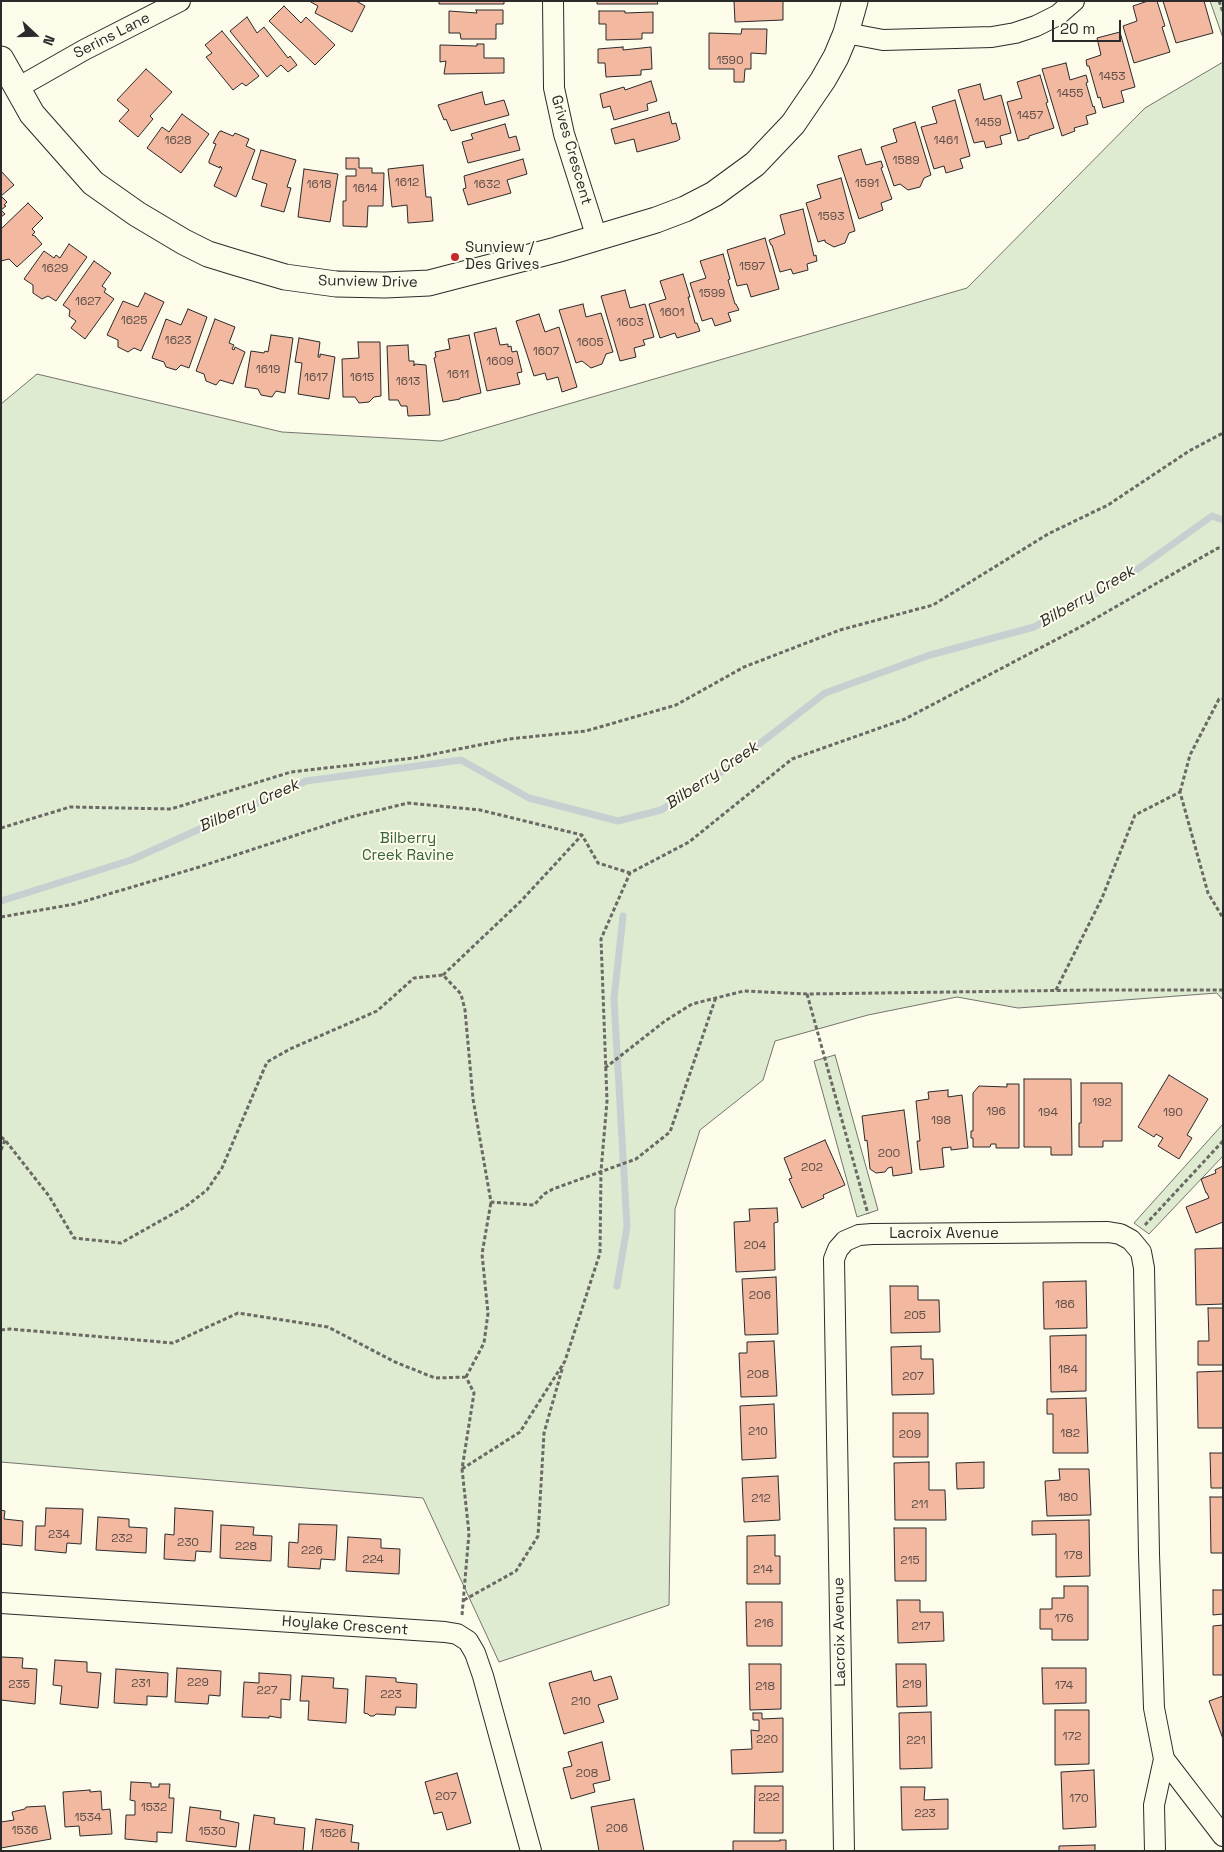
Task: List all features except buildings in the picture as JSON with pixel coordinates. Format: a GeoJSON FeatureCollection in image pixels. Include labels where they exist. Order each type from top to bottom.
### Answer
{"type":"FeatureCollection","features":[{"type":"Feature","properties":{"kind":"street","name":"Serins Lane"},"geometry":{"type":"LineString","coordinates":[[19,87],[84,50],[180,1]]}},
{"type":"Feature","properties":{"kind":"street","name":"Grives Crescent"},"geometry":{"type":"LineString","coordinates":[[553,1],[554,88],[564,134],[597,238]]}},
{"type":"Feature","properties":{"kind":"street","name":"Sunview Drive"},"geometry":{"type":"LineString","coordinates":[[1,59],[19,87],[32,114],[93,182],[114,199],[184,242],[208,254],[285,277],[336,284],[385,285],[429,283],[597,238],[656,220],[685,209],[714,194],[755,164],[793,124],[809,103],[836,57],[846,33],[855,1]]}},
{"type":"Feature","properties":{"kind":"street"},"geometry":{"type":"LineString","coordinates":[[846,33],[883,40],[992,37],[1015,33],[1036,26],[1058,15],[1074,1]]}},
{"type":"Feature","properties":{"kind":"street","name":"Lacroix Avenue"},"geometry":{"type":"LineString","coordinates":[[844,1851],[834,1259],[838,1249],[845,1241],[859,1235],[872,1234],[1108,1232],[1120,1234],[1131,1240]]}},
{"type":"Feature","properties":{"kind":"street"},"geometry":{"type":"LineString","coordinates":[[1131,1240],[1141,1252],[1144,1268],[1154,1708],[1164,1759],[1154,1806],[1155,1851]]}},
{"type":"Feature","properties":{"kind":"street","name":"Hoylake Crescent"},"geometry":{"type":"LineString","coordinates":[[1,1603],[457,1634]]}},
{"type":"Feature","properties":{"kind":"street"},"geometry":{"type":"LineString","coordinates":[[457,1634],[468,1641],[475,1653],[483,1676],[531,1851]]}},
{"type":"Feature","properties":{"kind":"street"},"geometry":{"type":"LineString","coordinates":[[1164,1759],[1223,1836]]}},
{"type":"Feature","properties":{"kind":"path"},"geometry":{"type":"LineString","coordinates":[[1219,1],[1223,12]]}},
{"type":"Feature","properties":{"kind":"path"},"geometry":{"type":"LineString","coordinates":[[1,828],[70,807],[171,809],[291,772],[414,758],[509,738],[586,731],[676,705],[744,666],[840,630],[933,605],[1048,534],[1108,505],[1189,451],[1223,433]]}},
{"type":"Feature","properties":{"kind":"path"},"geometry":{"type":"LineString","coordinates":[[464,1600],[516,1571],[538,1536],[544,1433],[600,1253],[601,1171],[606,1101],[601,938],[630,873],[689,842],[792,759],[905,719],[1084,625],[1218,548],[1223,549]]}},
{"type":"Feature","properties":{"kind":"path"},"geometry":{"type":"LineString","coordinates":[[1223,699],[1219,699],[1190,755],[1180,792],[1208,893],[1223,918]]}},
{"type":"Feature","properties":{"kind":"path"},"geometry":{"type":"LineString","coordinates":[[1056,990],[1102,898],[1136,815],[1180,792]]}},
{"type":"Feature","properties":{"kind":"path"},"geometry":{"type":"LineString","coordinates":[[1,917],[75,904],[196,868],[351,816],[408,803],[480,810],[582,835],[598,863],[630,873]]}},
{"type":"Feature","properties":{"kind":"path"},"geometry":{"type":"LineString","coordinates":[[3,1138],[49,1196],[74,1238],[121,1243],[185,1207],[207,1190],[222,1168],[267,1062],[290,1049],[377,1011],[414,978],[443,975],[522,901],[582,835]]}},
{"type":"Feature","properties":{"kind":"path"},"geometry":{"type":"LineString","coordinates":[[443,975],[460,994],[465,1010],[473,1099],[491,1202],[482,1254],[488,1313],[484,1343],[466,1377]]}},
{"type":"Feature","properties":{"kind":"path"},"geometry":{"type":"LineString","coordinates":[[605,1068],[665,1021],[692,1004],[744,991],[808,994],[1056,990],[1223,990]]}},
{"type":"Feature","properties":{"kind":"path"},"geometry":{"type":"LineString","coordinates":[[808,994],[872,1234]]}},
{"type":"Feature","properties":{"kind":"path"},"geometry":{"type":"LineString","coordinates":[[491,1202],[534,1205],[544,1194],[553,1189],[636,1160],[670,1132],[716,997]]}},
{"type":"Feature","properties":{"kind":"path"},"geometry":{"type":"LineString","coordinates":[[1,1150],[3,1138]]}},
{"type":"Feature","properties":{"kind":"path"},"geometry":{"type":"LineString","coordinates":[[1131,1240],[1223,1141]]}},
{"type":"Feature","properties":{"kind":"path"},"geometry":{"type":"LineString","coordinates":[[1,1330],[10,1329],[172,1343],[238,1313],[328,1327],[395,1362],[435,1378],[466,1377]]}},
{"type":"Feature","properties":{"kind":"path"},"geometry":{"type":"LineString","coordinates":[[462,1469],[520,1432],[565,1361]]}},
{"type":"Feature","properties":{"kind":"path"},"geometry":{"type":"LineString","coordinates":[[457,1634],[462,1619],[470,1533],[462,1469],[474,1393],[466,1377]]}},
{"type":"Feature","properties":{"kind":"green space"},"geometry":{"type":"Polygon","coordinates":[[[1210,1],[1223,1],[1223,38],[1210,1]]]}},
{"type":"Feature","properties":{"kind":"green space","name":"Bilberry Creek Ravine"},"geometry":{"type":"Polygon","coordinates":[[[1223,62],[1223,1000],[1217,993],[1018,1008],[957,997],[868,1015],[775,1041],[763,1080],[700,1130],[675,1209],[669,1605],[499,1662],[423,1498],[1,1462],[1,404],[37,374],[282,432],[441,441],[967,288],[1145,108],[1223,62]]]}},
{"type":"Feature","properties":{"kind":"green space"},"geometry":{"type":"Polygon","coordinates":[[[835,1055],[878,1210],[857,1217],[814,1061],[835,1055]]]}},
{"type":"Feature","properties":{"kind":"green space"},"geometry":{"type":"Polygon","coordinates":[[[1223,1124],[1223,1156],[1149,1234],[1134,1223],[1223,1124]]]}},
{"type":"Feature","properties":{"kind":"waterway","name":"Bilberry Creek"},"geometry":{"type":"LineString","coordinates":[[1,901],[131,860],[306,781],[461,760],[529,798],[618,821],[661,810],[731,766],[825,693],[930,655],[1034,627],[1128,576],[1212,516],[1223,520]]}},
{"type":"Feature","properties":{"kind":"waterway"},"geometry":{"type":"LineString","coordinates":[[617,1286],[627,1227],[614,999],[623,916]]}},
{"type":"Feature","properties":{"kind":"place","name":"Sunview / Des Grives"},"geometry":{"type":"Point","coordinates":[455,257]}}]}
